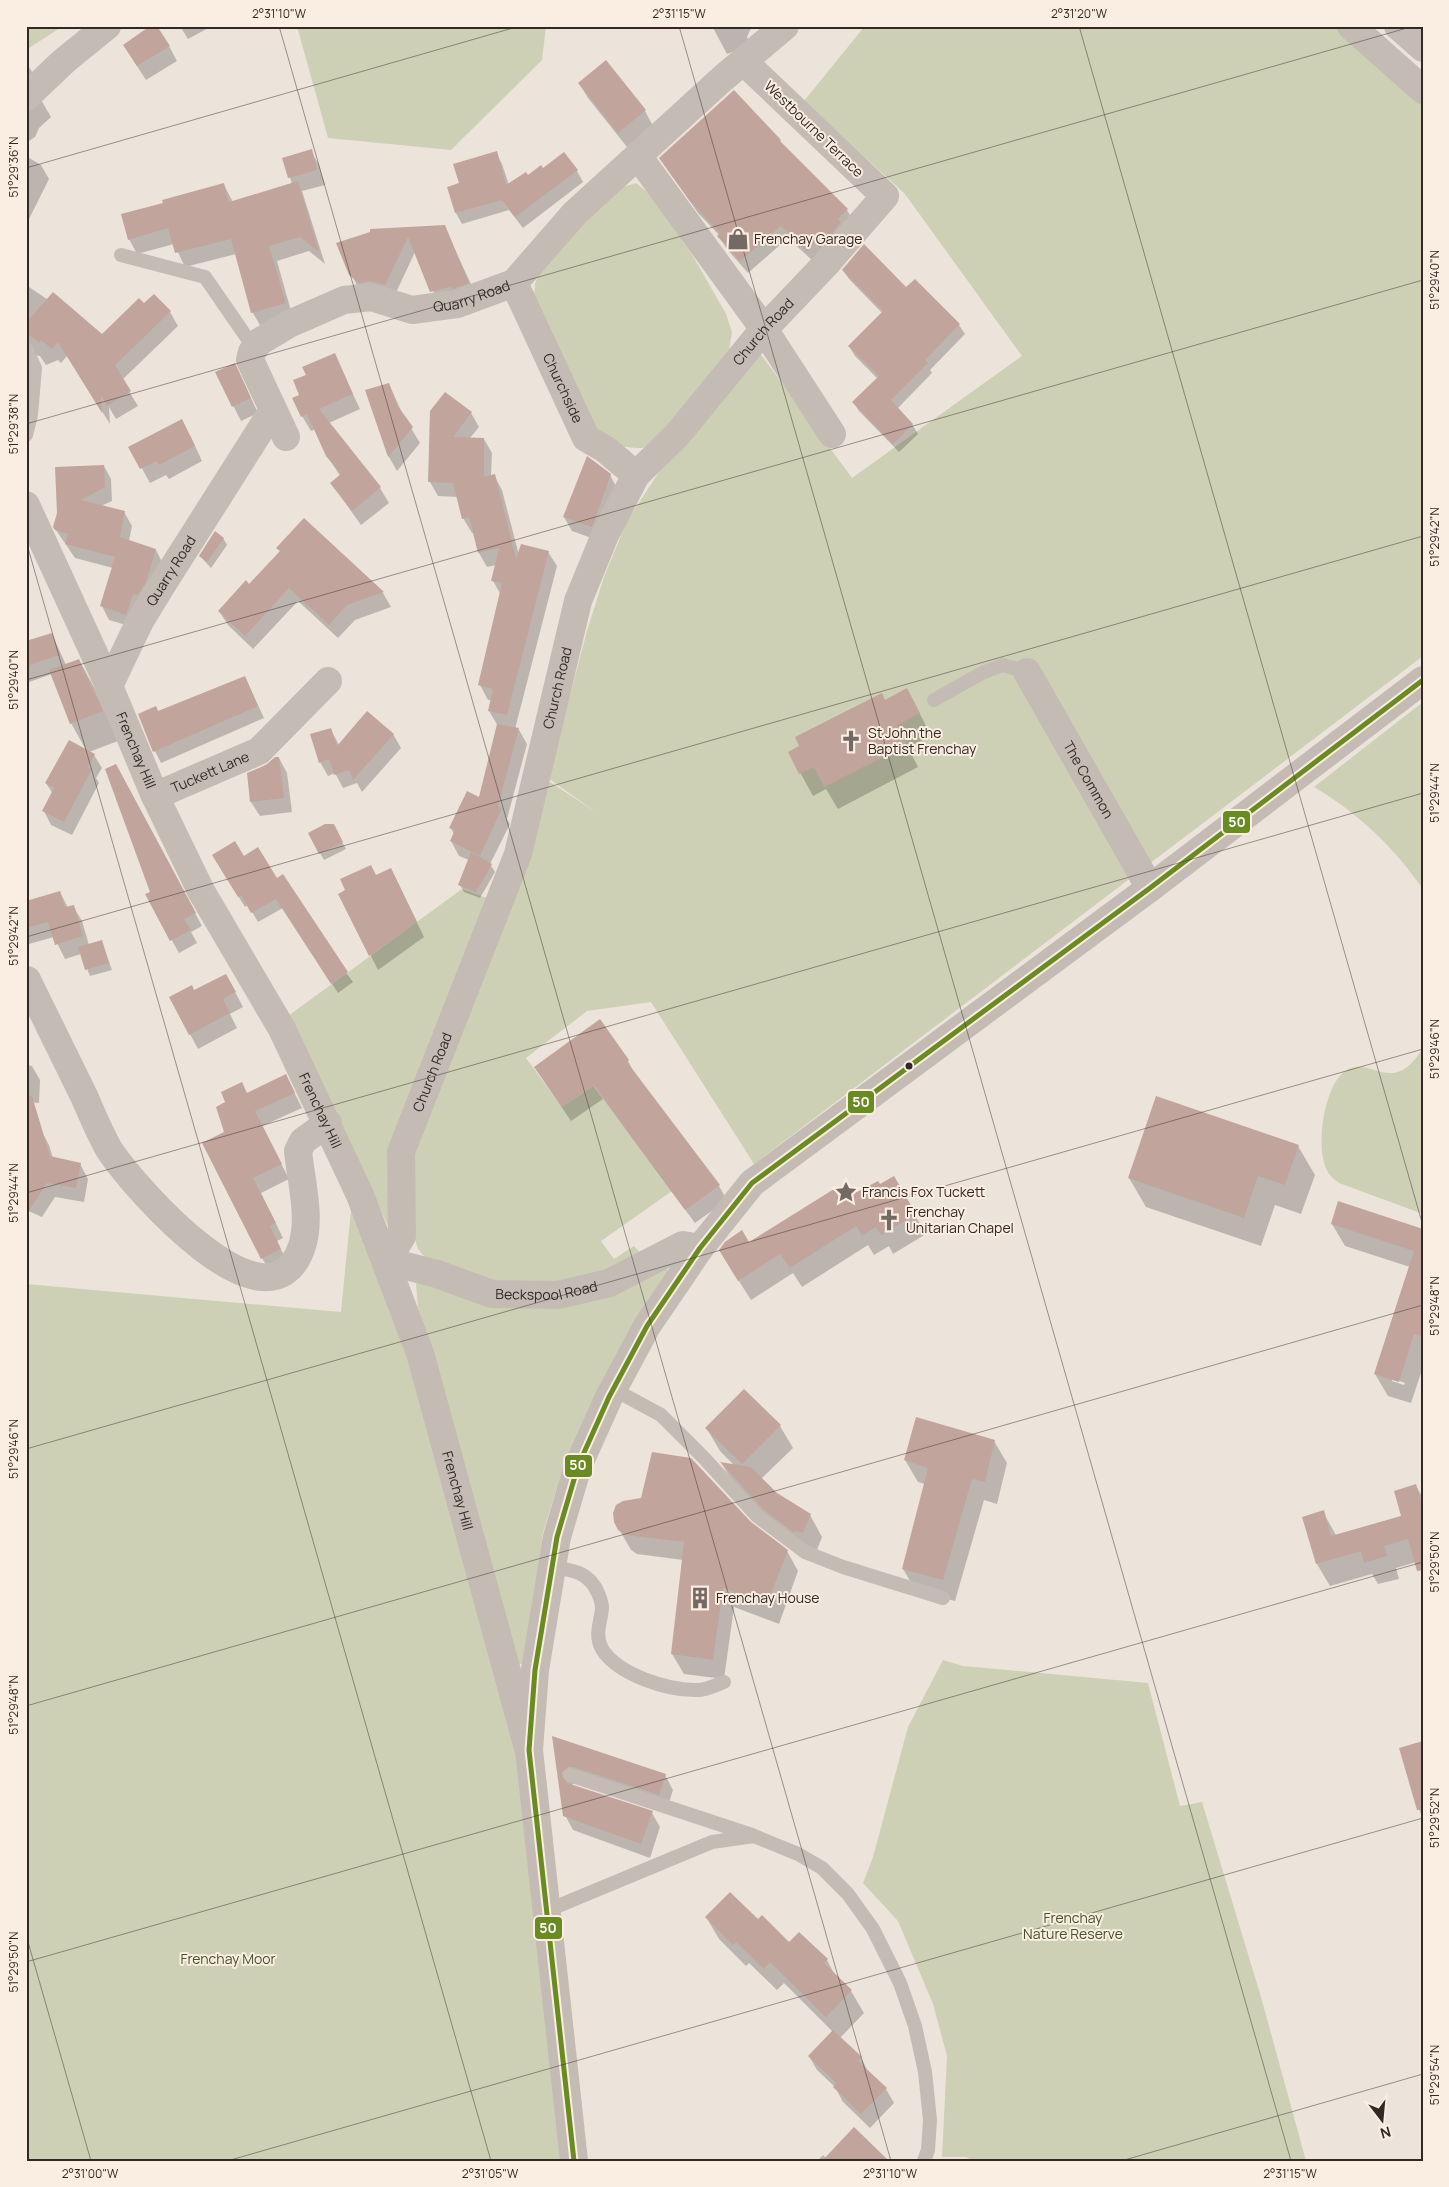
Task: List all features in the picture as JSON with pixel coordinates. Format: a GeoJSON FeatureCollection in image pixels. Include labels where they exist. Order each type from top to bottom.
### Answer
{"type":"FeatureCollection","features":[{"type":"Feature","properties":{"kind":"street"},"geometry":{"type":"LineString","coordinates":[[26,97],[64,61],[107,26]]}},
{"type":"Feature","properties":{"kind":"street"},"geometry":{"type":"LineString","coordinates":[[743,61],[785,26]]}},
{"type":"Feature","properties":{"kind":"street"},"geometry":{"type":"LineString","coordinates":[[1351,26],[1423,90]]}},
{"type":"Feature","properties":{"kind":"street"},"geometry":{"type":"LineString","coordinates":[[1398,26],[1423,48]]}},
{"type":"Feature","properties":{"kind":"street","name":"Quarry Road"},"geometry":{"type":"LineString","coordinates":[[254,348],[259,342],[289,324],[344,300],[371,297],[412,310],[457,304],[514,283],[575,213],[743,61]]}},
{"type":"Feature","properties":{"kind":"street","name":"Westbourne Terrace"},"geometry":{"type":"LineString","coordinates":[[743,61],[886,196]]}},
{"type":"Feature","properties":{"kind":"street"},"geometry":{"type":"LineString","coordinates":[[638,156],[764,329],[832,434]]}},
{"type":"Feature","properties":{"kind":"street","name":"Church Road"},"geometry":{"type":"LineString","coordinates":[[387,1261],[402,1236],[401,1152],[518,854],[578,601],[605,534],[636,475],[676,435],[764,329],[826,264],[886,196]]}},
{"type":"Feature","properties":{"kind":"street","name":"Churchside"},"geometry":{"type":"LineString","coordinates":[[514,283],[586,438],[605,449],[636,475]]}},
{"type":"Feature","properties":{"kind":"street"},"geometry":{"type":"LineString","coordinates":[[254,348],[250,360],[286,437]]}},
{"type":"Feature","properties":{"kind":"street","name":"Quarry Road"},"geometry":{"type":"LineString","coordinates":[[109,686],[140,621],[183,549],[274,410]]}},
{"type":"Feature","properties":{"kind":"street","name":"Frenchay Hill"},"geometry":{"type":"LineString","coordinates":[[26,505],[109,686],[155,796],[201,891],[282,1030],[328,1123],[387,1261],[420,1353],[528,1750]]}},
{"type":"Feature","properties":{"kind":"street","name":"The Common"},"geometry":{"type":"LineString","coordinates":[[1027,672],[1150,888]]}},
{"type":"Feature","properties":{"kind":"street"},"geometry":{"type":"LineString","coordinates":[[574,2161],[528,1750],[535,1670],[557,1537],[578,1466],[613,1389],[648,1326],[700,1248],[752,1183],[1150,888],[1423,680]]}},
{"type":"Feature","properties":{"kind":"street","name":"Tuckett Lane"},"geometry":{"type":"LineString","coordinates":[[155,796],[259,751],[328,681]]}},
{"type":"Feature","properties":{"kind":"street"},"geometry":{"type":"LineString","coordinates":[[28,980],[110,1150],[142,1192],[186,1235],[226,1264],[252,1277],[273,1278],[290,1268],[301,1248],[305,1222],[298,1151],[303,1141],[328,1123]]}},
{"type":"Feature","properties":{"kind":"street","name":"Beckspool Road"},"geometry":{"type":"LineString","coordinates":[[387,1261],[437,1274],[492,1294],[558,1295],[610,1282],[683,1245],[700,1248]]}},
{"type":"Feature","properties":{"kind":"lane"},"geometry":{"type":"LineString","coordinates":[[121,255],[204,277],[254,348]]}},
{"type":"Feature","properties":{"kind":"lane"},"geometry":{"type":"LineString","coordinates":[[26,349],[35,368],[31,414],[26,435]]}},
{"type":"Feature","properties":{"kind":"lane"},"geometry":{"type":"LineString","coordinates":[[934,700],[982,673],[1003,665],[1027,672]]}},
{"type":"Feature","properties":{"kind":"lane"},"geometry":{"type":"LineString","coordinates":[[613,1389],[661,1416],[704,1458],[757,1516],[805,1552],[843,1567],[943,1598]]}},
{"type":"Feature","properties":{"kind":"lane"},"geometry":{"type":"LineString","coordinates":[[552,1567],[581,1572],[594,1584],[601,1600],[598,1636],[602,1649],[614,1662],[640,1678],[662,1685],[699,1690],[724,1682]]}},
{"type":"Feature","properties":{"kind":"lane"},"geometry":{"type":"LineString","coordinates":[[570,1775],[754,1836],[798,1854],[822,1868],[848,1894],[873,1929],[900,1984],[917,2035],[925,2072],[930,2120],[928,2150],[924,2161]]}},
{"type":"Feature","properties":{"kind":"lane"},"geometry":{"type":"LineString","coordinates":[[546,1910],[712,1842],[754,1836]]}},
{"type":"Feature","properties":{"kind":"green space"},"geometry":{"type":"Polygon","coordinates":[[[26,26],[63,26],[26,50],[26,26]]]}},
{"type":"Feature","properties":{"kind":"green space"},"geometry":{"type":"Polygon","coordinates":[[[297,26],[546,26],[542,60],[451,150],[328,138],[297,26]]]}},
{"type":"Feature","properties":{"kind":"green space"},"geometry":{"type":"Polygon","coordinates":[[[865,26],[1334,26],[1423,99],[1423,656],[754,1164],[651,1002],[587,1011],[526,1058],[562,1107],[593,1086],[672,1191],[601,1241],[614,1259],[634,1246],[645,1258],[558,1287],[495,1285],[427,1260],[418,1249],[412,1230],[413,1148],[547,780],[597,813],[548,778],[587,631],[604,577],[627,521],[659,472],[759,352],[852,478],[1022,356],[905,194],[804,101],[865,26]]]}},
{"type":"Feature","properties":{"kind":"green space"},"geometry":{"type":"Polygon","coordinates":[[[636,183],[653,197],[694,258],[726,314],[732,332],[729,350],[660,434],[643,448],[619,446],[606,440],[597,431],[577,396],[534,298],[535,284],[543,263],[616,189],[636,183]]]}},
{"type":"Feature","properties":{"kind":"green space"},"geometry":{"type":"Polygon","coordinates":[[[1423,702],[1423,889],[1400,859],[1374,832],[1346,808],[1314,787],[1423,702]]]}},
{"type":"Feature","properties":{"kind":"green space"},"geometry":{"type":"Polygon","coordinates":[[[462,889],[492,900],[401,1122],[394,1223],[388,1226],[341,1123],[284,1019],[462,889]]]}},
{"type":"Feature","properties":{"kind":"green space"},"geometry":{"type":"Polygon","coordinates":[[[1423,1048],[1423,1214],[1339,1183],[1332,1177],[1326,1166],[1322,1154],[1322,1139],[1326,1107],[1337,1080],[1344,1072],[1354,1067],[1391,1073],[1401,1071],[1411,1063],[1423,1048]]]}},
{"type":"Feature","properties":{"kind":"green space","name":"Frenchay Moor"},"geometry":{"type":"Polygon","coordinates":[[[352,1201],[394,1305],[514,1746],[518,1767],[562,2161],[26,2161],[26,1284],[341,1312],[352,1201]]]}},
{"type":"Feature","properties":{"kind":"green space"},"geometry":{"type":"Polygon","coordinates":[[[664,1265],[669,1272],[602,1382],[565,1461],[543,1533],[526,1663],[515,1665],[418,1307],[416,1284],[427,1278],[495,1302],[664,1265]]]}},
{"type":"Feature","properties":{"kind":"green space","name":"Frenchay Nature Reserve"},"geometry":{"type":"Polygon","coordinates":[[[943,1660],[963,1666],[1148,1683],[1180,1806],[1202,1802],[1261,1997],[1306,2161],[974,2161],[966,2157],[942,2157],[947,2056],[933,2004],[898,1921],[863,1883],[873,1857],[908,1727],[943,1660]]]}},
{"type":"Feature","properties":{"kind":"building"},"geometry":{"type":"Polygon","coordinates":[[[150,26],[157,26],[170,46],[137,66],[123,45],[150,26]]]}},
{"type":"Feature","properties":{"kind":"building"},"geometry":{"type":"Polygon","coordinates":[[[606,60],[646,110],[618,133],[578,83],[606,60]]]}},
{"type":"Feature","properties":{"kind":"building"},"geometry":{"type":"Polygon","coordinates":[[[734,90],[780,141],[848,209],[838,219],[841,222],[820,248],[815,243],[807,251],[781,226],[740,261],[717,236],[720,233],[689,200],[659,158],[734,90]]]}},
{"type":"Feature","properties":{"kind":"building"},"geometry":{"type":"Polygon","coordinates":[[[312,149],[317,170],[288,178],[282,158],[312,149]]]}},
{"type":"Feature","properties":{"kind":"building"},"geometry":{"type":"Polygon","coordinates":[[[497,151],[506,185],[526,172],[528,175],[541,165],[543,168],[564,152],[578,170],[515,217],[502,200],[455,213],[447,187],[459,183],[453,164],[497,151]]]}},
{"type":"Feature","properties":{"kind":"building"},"geometry":{"type":"Polygon","coordinates":[[[298,181],[319,252],[300,237],[269,246],[286,303],[251,313],[231,239],[175,253],[168,228],[128,240],[121,214],[163,203],[162,200],[224,183],[229,202],[298,181]]]}},
{"type":"Feature","properties":{"kind":"building"},"geometry":{"type":"Polygon","coordinates":[[[445,225],[469,283],[453,289],[449,287],[430,292],[408,237],[385,285],[370,281],[359,283],[349,275],[336,243],[370,232],[370,229],[445,225]]]}},
{"type":"Feature","properties":{"kind":"building"},"geometry":{"type":"Polygon","coordinates":[[[864,244],[906,287],[915,279],[960,324],[925,360],[928,363],[891,400],[913,424],[893,444],[852,402],[879,376],[848,346],[883,311],[842,270],[864,244]]]}},
{"type":"Feature","properties":{"kind":"building"},"geometry":{"type":"Polygon","coordinates":[[[53,292],[102,334],[139,298],[144,303],[154,294],[171,311],[115,365],[131,391],[107,406],[101,395],[102,413],[58,342],[52,349],[41,340],[39,343],[26,332],[26,323],[53,292]]]}},
{"type":"Feature","properties":{"kind":"building"},"geometry":{"type":"Polygon","coordinates":[[[335,353],[353,394],[319,409],[381,487],[352,511],[330,483],[341,474],[326,456],[307,414],[301,417],[292,398],[299,395],[293,380],[306,375],[302,367],[335,353]]]}},
{"type":"Feature","properties":{"kind":"building"},"geometry":{"type":"Polygon","coordinates":[[[235,363],[251,398],[232,407],[215,372],[235,363]]]}},
{"type":"Feature","properties":{"kind":"building"},"geometry":{"type":"Polygon","coordinates":[[[389,383],[397,405],[413,427],[388,457],[365,390],[389,383]]]}},
{"type":"Feature","properties":{"kind":"building"},"geometry":{"type":"Polygon","coordinates":[[[445,392],[472,412],[453,437],[484,438],[484,477],[495,474],[516,559],[521,544],[549,551],[507,715],[488,711],[493,689],[478,685],[502,583],[491,581],[499,548],[478,553],[469,517],[462,519],[453,483],[428,482],[430,411],[445,392]]]}},
{"type":"Feature","properties":{"kind":"building"},"geometry":{"type":"Polygon","coordinates":[[[182,419],[195,446],[159,465],[157,461],[140,469],[128,447],[182,419]]]}},
{"type":"Feature","properties":{"kind":"building"},"geometry":{"type":"Polygon","coordinates":[[[587,456],[611,474],[592,527],[563,517],[587,456]]]}},
{"type":"Feature","properties":{"kind":"building"},"geometry":{"type":"Polygon","coordinates":[[[104,465],[105,487],[81,500],[125,511],[120,537],[156,549],[146,582],[138,595],[133,594],[126,615],[100,606],[115,557],[65,544],[68,534],[55,530],[53,527],[57,513],[55,467],[104,465]]]}},
{"type":"Feature","properties":{"kind":"building"},"geometry":{"type":"Polygon","coordinates":[[[304,518],[384,592],[347,605],[329,625],[289,588],[245,636],[218,611],[246,580],[249,584],[280,551],[276,548],[304,518]]]}},
{"type":"Feature","properties":{"kind":"building"},"geometry":{"type":"Polygon","coordinates":[[[215,531],[224,538],[207,562],[199,556],[215,531]]]}},
{"type":"Feature","properties":{"kind":"building"},"geometry":{"type":"Polygon","coordinates":[[[52,633],[60,655],[26,666],[26,641],[52,633]]]}},
{"type":"Feature","properties":{"kind":"building"},"geometry":{"type":"Polygon","coordinates":[[[79,659],[103,711],[70,724],[49,670],[79,659]]]}},
{"type":"Feature","properties":{"kind":"building"},"geometry":{"type":"Polygon","coordinates":[[[245,676],[258,706],[153,752],[138,714],[156,706],[158,711],[245,676]]]}},
{"type":"Feature","properties":{"kind":"building","name":"St John the Baptist Frenchay"},"geometry":{"type":"Polygon","coordinates":[[[907,688],[920,713],[897,725],[907,745],[824,787],[814,767],[799,774],[788,752],[799,746],[795,737],[882,693],[885,700],[907,688]]]}},
{"type":"Feature","properties":{"kind":"building"},"geometry":{"type":"Polygon","coordinates":[[[367,711],[394,734],[353,780],[349,770],[334,775],[329,759],[319,763],[310,734],[331,728],[337,746],[367,711]]]}},
{"type":"Feature","properties":{"kind":"building"},"geometry":{"type":"Polygon","coordinates":[[[497,724],[519,728],[498,806],[502,808],[480,856],[450,841],[455,830],[449,828],[467,791],[479,797],[497,724]]]}},
{"type":"Feature","properties":{"kind":"building"},"geometry":{"type":"Polygon","coordinates":[[[69,740],[95,754],[88,767],[92,769],[64,822],[42,811],[54,788],[45,783],[69,740]]]}},
{"type":"Feature","properties":{"kind":"building"},"geometry":{"type":"Polygon","coordinates":[[[275,757],[279,757],[284,798],[250,802],[247,773],[266,765],[275,757]]]}},
{"type":"Feature","properties":{"kind":"building"},"geometry":{"type":"Polygon","coordinates":[[[116,764],[196,913],[184,919],[191,930],[170,941],[145,894],[150,892],[105,769],[116,764]]]}},
{"type":"Feature","properties":{"kind":"building"},"geometry":{"type":"Polygon","coordinates":[[[325,824],[334,824],[343,842],[319,854],[308,833],[325,824]]]}},
{"type":"Feature","properties":{"kind":"building"},"geometry":{"type":"Polygon","coordinates":[[[235,841],[244,856],[258,847],[277,878],[283,874],[348,972],[331,984],[276,899],[251,913],[241,895],[238,897],[212,855],[235,841]]]}},
{"type":"Feature","properties":{"kind":"building"},"geometry":{"type":"Polygon","coordinates":[[[471,852],[492,864],[476,892],[458,885],[471,852]]]}},
{"type":"Feature","properties":{"kind":"building"},"geometry":{"type":"Polygon","coordinates":[[[371,865],[376,875],[391,868],[417,922],[369,956],[338,894],[345,890],[340,879],[371,865]]]}},
{"type":"Feature","properties":{"kind":"building"},"geometry":{"type":"Polygon","coordinates":[[[60,891],[65,907],[74,905],[83,936],[55,945],[48,922],[26,928],[26,901],[60,891]]]}},
{"type":"Feature","properties":{"kind":"building"},"geometry":{"type":"Polygon","coordinates":[[[102,940],[109,963],[85,970],[78,947],[102,940]]]}},
{"type":"Feature","properties":{"kind":"building"},"geometry":{"type":"Polygon","coordinates":[[[226,974],[236,992],[223,999],[230,1013],[189,1035],[169,997],[192,985],[194,990],[226,974]]]}},
{"type":"Feature","properties":{"kind":"building"},"geometry":{"type":"Polygon","coordinates":[[[600,1019],[629,1060],[627,1062],[720,1185],[685,1210],[594,1085],[562,1107],[534,1067],[600,1019]]]}},
{"type":"Feature","properties":{"kind":"building"},"geometry":{"type":"Polygon","coordinates":[[[286,1074],[295,1093],[255,1111],[282,1164],[253,1178],[276,1223],[270,1226],[281,1249],[261,1259],[202,1143],[224,1132],[216,1107],[225,1102],[221,1092],[242,1082],[247,1093],[286,1074]]]}},
{"type":"Feature","properties":{"kind":"building"},"geometry":{"type":"Polygon","coordinates":[[[32,1096],[50,1156],[81,1163],[76,1188],[47,1183],[26,1215],[26,1097],[32,1096]]]}},
{"type":"Feature","properties":{"kind":"building"},"geometry":{"type":"Polygon","coordinates":[[[1156,1096],[1299,1145],[1285,1185],[1258,1176],[1244,1218],[1128,1178],[1156,1096]]]}},
{"type":"Feature","properties":{"kind":"building"},"geometry":{"type":"Polygon","coordinates":[[[894,1176],[916,1214],[881,1235],[876,1227],[862,1236],[856,1226],[790,1268],[780,1254],[738,1281],[719,1250],[725,1242],[742,1230],[749,1242],[834,1189],[839,1197],[854,1188],[857,1192],[878,1181],[880,1184],[894,1176]]]}},
{"type":"Feature","properties":{"kind":"building"},"geometry":{"type":"Polygon","coordinates":[[[1338,1201],[1423,1229],[1423,1337],[1414,1334],[1399,1382],[1374,1374],[1414,1251],[1331,1224],[1338,1201]]]}},
{"type":"Feature","properties":{"kind":"building"},"geometry":{"type":"Polygon","coordinates":[[[744,1389],[781,1425],[742,1464],[705,1428],[744,1389]]]}},
{"type":"Feature","properties":{"kind":"building"},"geometry":{"type":"Polygon","coordinates":[[[916,1417],[995,1440],[985,1482],[972,1479],[943,1580],[902,1569],[928,1468],[904,1460],[916,1417]]]}},
{"type":"Feature","properties":{"kind":"building"},"geometry":{"type":"Polygon","coordinates":[[[652,1452],[691,1458],[751,1522],[788,1550],[767,1604],[723,1588],[713,1660],[671,1654],[684,1542],[625,1535],[618,1530],[614,1522],[613,1513],[616,1505],[623,1501],[641,1498],[652,1452]]]}},
{"type":"Feature","properties":{"kind":"building"},"geometry":{"type":"Polygon","coordinates":[[[720,1462],[751,1467],[777,1493],[811,1514],[803,1533],[795,1531],[794,1533],[763,1509],[720,1462]]]}},
{"type":"Feature","properties":{"kind":"building"},"geometry":{"type":"Polygon","coordinates":[[[1416,1484],[1423,1507],[1423,1570],[1417,1571],[1408,1539],[1384,1546],[1387,1556],[1364,1563],[1361,1551],[1316,1564],[1302,1517],[1324,1510],[1331,1536],[1401,1516],[1394,1491],[1416,1484]]]}},
{"type":"Feature","properties":{"kind":"building"},"geometry":{"type":"Polygon","coordinates":[[[552,1736],[666,1774],[659,1795],[573,1767],[568,1767],[562,1772],[562,1777],[567,1783],[653,1811],[641,1844],[563,1816],[552,1736]]]}},
{"type":"Feature","properties":{"kind":"building"},"geometry":{"type":"Polygon","coordinates":[[[1423,1741],[1423,1810],[1417,1810],[1399,1748],[1423,1741]]]}},
{"type":"Feature","properties":{"kind":"building"},"geometry":{"type":"Polygon","coordinates":[[[730,1892],[758,1919],[762,1915],[789,1942],[799,1932],[828,1959],[824,1963],[852,1990],[826,2017],[770,1962],[764,1969],[736,1942],[733,1945],[705,1917],[730,1892]]]}},
{"type":"Feature","properties":{"kind":"building"},"geometry":{"type":"Polygon","coordinates":[[[833,2030],[862,2057],[858,2061],[887,2088],[861,2114],[833,2087],[836,2083],[808,2056],[833,2030]]]}},
{"type":"Feature","properties":{"kind":"building"},"geometry":{"type":"Polygon","coordinates":[[[854,2127],[889,2161],[822,2161],[854,2127]]]}},
{"type":"Feature","properties":{"kind":"transit line","name":"50"},"geometry":{"type":"LineString","coordinates":[[574,2161],[529,1750],[535,1670],[557,1537],[578,1466],[609,1397],[647,1326],[700,1248],[752,1183],[1150,888],[1423,680]]}},
{"type":"Feature","properties":{"kind":"place","name":"Frenchay Garage"},"geometry":{"type":"Point","coordinates":[738,239]}},
{"type":"Feature","properties":{"kind":"place","name":"St John the Baptist Frenchay"},"geometry":{"type":"Point","coordinates":[851,741]}},
{"type":"Feature","properties":{"kind":"place","name":"Francis Fox Tuckett"},"geometry":{"type":"Point","coordinates":[846,1192]}},
{"type":"Feature","properties":{"kind":"place","name":"Frenchay Unitarian Chapel"},"geometry":{"type":"Point","coordinates":[889,1220]}},
{"type":"Feature","properties":{"kind":"place","name":"Frenchay House"},"geometry":{"type":"Point","coordinates":[700,1598]}}]}
